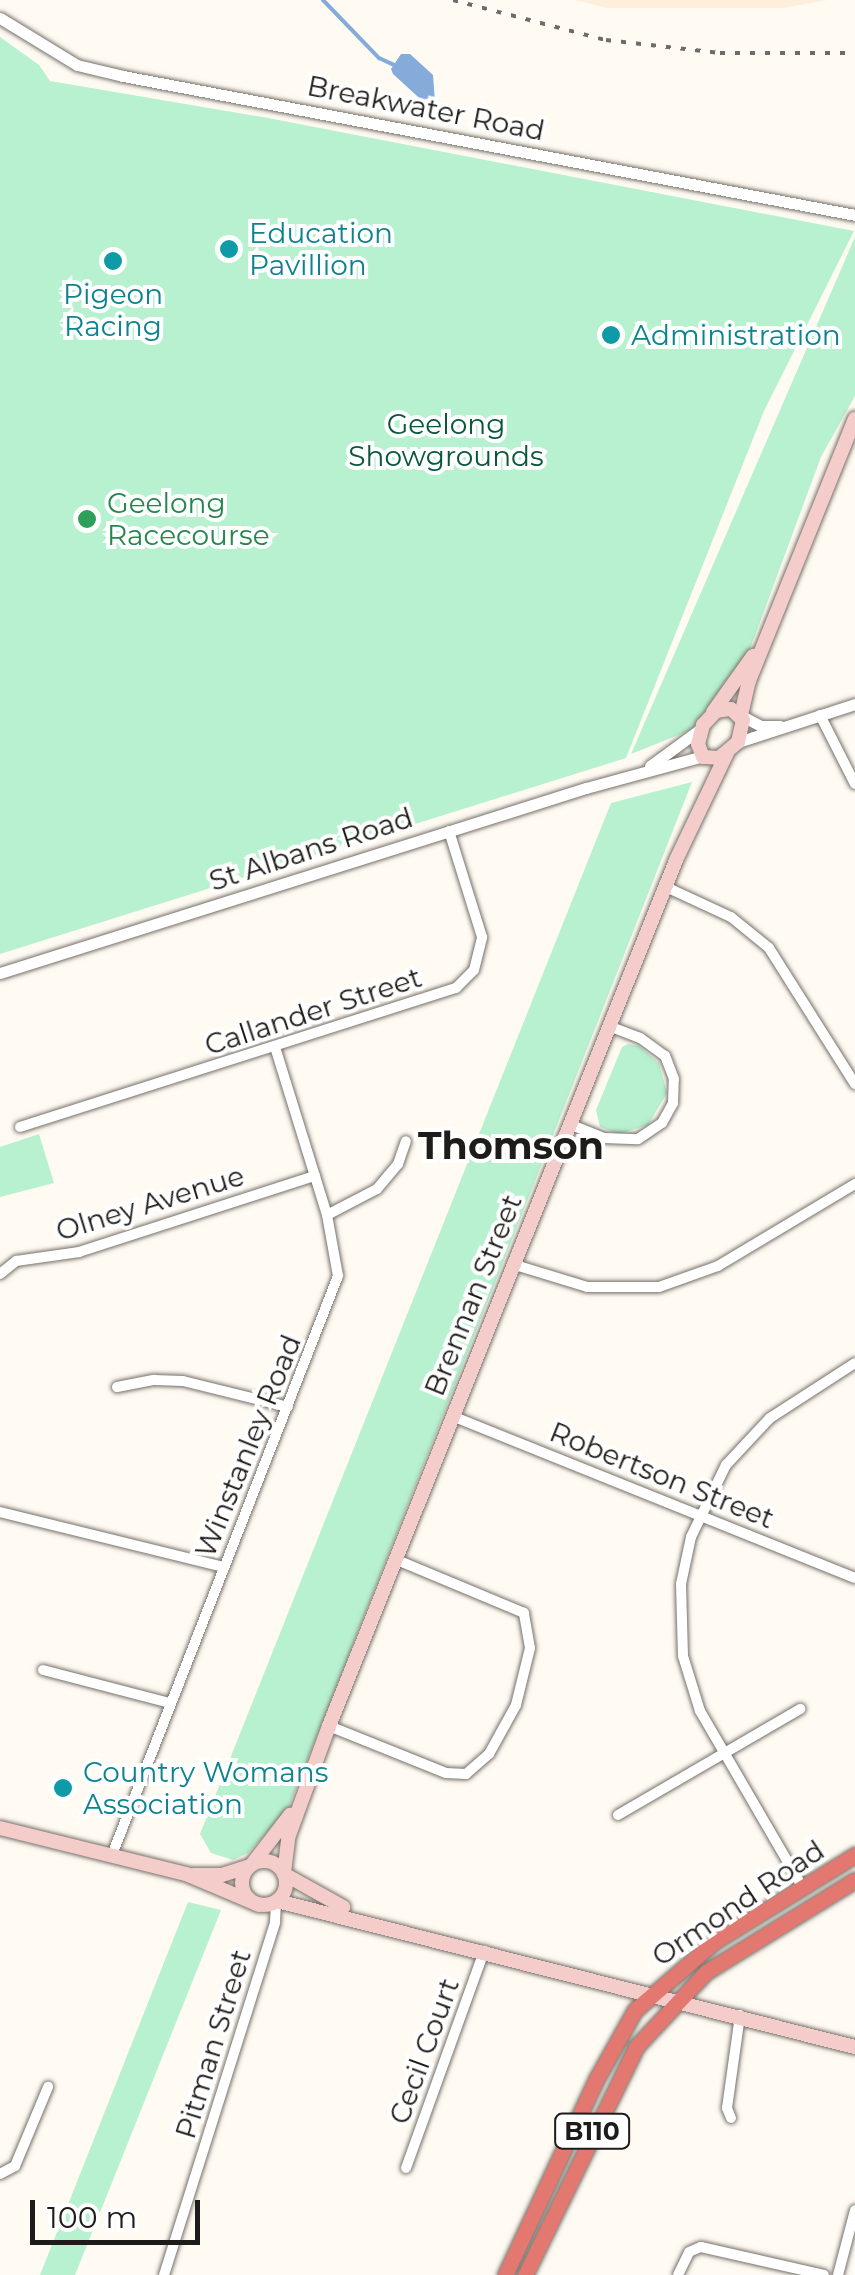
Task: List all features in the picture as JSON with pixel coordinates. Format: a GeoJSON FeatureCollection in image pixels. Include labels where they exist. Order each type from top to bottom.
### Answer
{"type":"FeatureCollection","features":[{"type":"Feature","properties":{"kind":"highway","name":"Ormond Road"},"geometry":{"type":"LineString","coordinates":[[650,1993],[714,1942],[855,1856]]}},
{"type":"Feature","properties":{"kind":"highway","name":"Ormond Road"},"geometry":{"type":"LineString","coordinates":[[679,2000],[706,1972],[855,1880]]}},
{"type":"Feature","properties":{"kind":"highway","name":"B110"},"geometry":{"type":"LineString","coordinates":[[505,2275],[605,2063],[628,2020],[650,1993]]}},
{"type":"Feature","properties":{"kind":"highway","name":"B110"},"geometry":{"type":"LineString","coordinates":[[525,2275],[618,2078],[636,2047],[679,2000]]}},
{"type":"Feature","properties":{"kind":"main road"},"geometry":{"type":"LineString","coordinates":[[706,721],[722,709],[742,716],[771,626],[855,419]]}},
{"type":"Feature","properties":{"kind":"main road"},"geometry":{"type":"LineString","coordinates":[[706,721],[771,626]]}},
{"type":"Feature","properties":{"kind":"main road","name":"Brennan Street"},"geometry":{"type":"LineString","coordinates":[[284,1874],[287,1842],[329,1726],[695,813],[732,747],[742,716]]}},
{"type":"Feature","properties":{"kind":"main road","name":"Brennan Street"},"geometry":{"type":"LineString","coordinates":[[695,813],[703,756],[698,744],[706,721]]}},
{"type":"Feature","properties":{"kind":"main road"},"geometry":{"type":"LineString","coordinates":[[703,756],[712,760],[732,747]]}},
{"type":"Feature","properties":{"kind":"main road","name":"Brennan Street"},"geometry":{"type":"LineString","coordinates":[[252,1864],[302,1797]]}},
{"type":"Feature","properties":{"kind":"main road"},"geometry":{"type":"LineString","coordinates":[[0,1828],[188,1874],[268,1903],[405,1930],[855,2047]]}},
{"type":"Feature","properties":{"kind":"main road"},"geometry":{"type":"LineString","coordinates":[[188,1874],[222,1875],[252,1864],[273,1862],[318,1896],[405,1930]]}},
{"type":"Feature","properties":{"kind":"main road"},"geometry":{"type":"LineString","coordinates":[[252,1864],[243,1888],[268,1903]]}},
{"type":"Feature","properties":{"kind":"main road"},"geometry":{"type":"LineString","coordinates":[[268,1903],[285,1888],[284,1874]]}},
{"type":"Feature","properties":{"kind":"street","name":"Breakwater Road"},"geometry":{"type":"LineString","coordinates":[[0,18],[77,65],[123,76],[855,214]]}},
{"type":"Feature","properties":{"kind":"street"},"geometry":{"type":"LineString","coordinates":[[732,747],[855,704]]}},
{"type":"Feature","properties":{"kind":"street"},"geometry":{"type":"LineString","coordinates":[[820,715],[855,784]]}},
{"type":"Feature","properties":{"kind":"street"},"geometry":{"type":"LineString","coordinates":[[742,716],[761,726],[796,724]]}},
{"type":"Feature","properties":{"kind":"street","name":"St Albans Road"},"geometry":{"type":"LineString","coordinates":[[638,773],[682,747],[706,721]]}},
{"type":"Feature","properties":{"kind":"street","name":"St Albans Road"},"geometry":{"type":"LineString","coordinates":[[0,974],[638,773],[703,756]]}},
{"type":"Feature","properties":{"kind":"street","name":"Callander Street"},"geometry":{"type":"LineString","coordinates":[[20,1127],[456,988],[474,970],[482,937],[449,832]]}},
{"type":"Feature","properties":{"kind":"street"},"geometry":{"type":"LineString","coordinates":[[666,887],[730,917],[769,948],[855,1084]]}},
{"type":"Feature","properties":{"kind":"street"},"geometry":{"type":"LineString","coordinates":[[569,1124],[604,1138],[638,1139],[662,1123],[673,1103],[674,1078],[664,1056],[640,1038],[611,1027]]}},
{"type":"Feature","properties":{"kind":"street","name":"Winstanley Road"},"geometry":{"type":"LineString","coordinates":[[112,1855],[338,1276],[327,1215],[275,1046]]}},
{"type":"Feature","properties":{"kind":"street"},"geometry":{"type":"LineString","coordinates":[[327,1215],[377,1188],[398,1164],[406,1141]]}},
{"type":"Feature","properties":{"kind":"street","name":"Olney Avenue"},"geometry":{"type":"LineString","coordinates":[[0,1274],[16,1261],[79,1252],[315,1176]]}},
{"type":"Feature","properties":{"kind":"street"},"geometry":{"type":"LineString","coordinates":[[512,1264],[587,1287],[658,1287],[718,1266],[855,1184]]}},
{"type":"Feature","properties":{"kind":"street"},"geometry":{"type":"LineString","coordinates":[[803,1888],[724,1755],[690,1686],[680,1637],[684,1561],[700,1514],[726,1465],[756,1430],[804,1393],[855,1363]]}},
{"type":"Feature","properties":{"kind":"street"},"geometry":{"type":"LineString","coordinates":[[117,1387],[154,1380],[183,1381],[288,1407]]}},
{"type":"Feature","properties":{"kind":"street","name":"Robertson Street"},"geometry":{"type":"LineString","coordinates":[[452,1416],[855,1578]]}},
{"type":"Feature","properties":{"kind":"street"},"geometry":{"type":"LineString","coordinates":[[0,1512],[224,1568]]}},
{"type":"Feature","properties":{"kind":"street"},"geometry":{"type":"LineString","coordinates":[[329,1726],[446,1773],[466,1774],[488,1754],[516,1705],[530,1648],[524,1613],[396,1559]]}},
{"type":"Feature","properties":{"kind":"street"},"geometry":{"type":"LineString","coordinates":[[43,1670],[170,1703]]}},
{"type":"Feature","properties":{"kind":"street"},"geometry":{"type":"LineString","coordinates":[[618,1816],[800,1709]]}},
{"type":"Feature","properties":{"kind":"street","name":"Pitman Street"},"geometry":{"type":"LineString","coordinates":[[164,2275],[278,1910],[268,1903]]}},
{"type":"Feature","properties":{"kind":"street","name":"Cecil Court"},"geometry":{"type":"LineString","coordinates":[[406,2168],[484,1950]]}},
{"type":"Feature","properties":{"kind":"street"},"geometry":{"type":"LineString","coordinates":[[732,2118],[727,2108],[740,2015]]}},
{"type":"Feature","properties":{"kind":"street"},"geometry":{"type":"LineString","coordinates":[[0,2174],[16,2166],[48,2088]]}},
{"type":"Feature","properties":{"kind":"street"},"geometry":{"type":"LineString","coordinates":[[838,2275],[855,2210]]}},
{"type":"Feature","properties":{"kind":"street"},"geometry":{"type":"LineString","coordinates":[[678,2275],[689,2252],[701,2247],[824,2275]]}},
{"type":"Feature","properties":{"kind":"shaded area"},"geometry":{"type":"Polygon","coordinates":[[[576,0],[827,0],[783,8],[607,8],[576,0]]]}},
{"type":"Feature","properties":{"kind":"green space","name":"Geelong Showgrounds"},"geometry":{"type":"Polygon","coordinates":[[[0,37],[39,65],[50,81],[268,118],[854,231],[764,411],[626,758],[0,954],[0,37]]]}},
{"type":"Feature","properties":{"kind":"green space"},"geometry":{"type":"Polygon","coordinates":[[[855,237],[855,396],[821,457],[750,649],[691,730],[631,754],[855,237]]]}},
{"type":"Feature","properties":{"kind":"green space"},"geometry":{"type":"Polygon","coordinates":[[[692,782],[288,1809],[248,1853],[233,1860],[211,1853],[200,1834],[611,803],[692,782]]]}},
{"type":"Feature","properties":{"kind":"green space"},"geometry":{"type":"Polygon","coordinates":[[[639,1046],[659,1063],[667,1093],[648,1125],[619,1134],[600,1127],[596,1110],[622,1047],[639,1046]]]}},
{"type":"Feature","properties":{"kind":"green space"},"geometry":{"type":"Polygon","coordinates":[[[39,1134],[54,1183],[0,1197],[0,1147],[39,1134]]]}},
{"type":"Feature","properties":{"kind":"green space"},"geometry":{"type":"Polygon","coordinates":[[[188,1902],[221,1910],[75,2275],[40,2275],[188,1902]]]}},
{"type":"Feature","properties":{"kind":"water"},"geometry":{"type":"Polygon","coordinates":[[[401,54],[410,54],[433,75],[435,102],[428,106],[393,74],[391,69],[401,54]]]}},
{"type":"Feature","properties":{"kind":"waterway"},"geometry":{"type":"LineString","coordinates":[[323,0],[379,58],[394,65]]}},
{"type":"Feature","properties":{"kind":"railway"},"geometry":{"type":"LineString","coordinates":[[453,0],[606,40],[720,53],[855,53]]}},
{"type":"Feature","properties":{"kind":"place","name":"Education Pavillion"},"geometry":{"type":"Point","coordinates":[229,249]}},
{"type":"Feature","properties":{"kind":"place","name":"Pigeon Racing"},"geometry":{"type":"Point","coordinates":[113,261]}},
{"type":"Feature","properties":{"kind":"place","name":"Administration"},"geometry":{"type":"Point","coordinates":[611,335]}},
{"type":"Feature","properties":{"kind":"place","name":"Geelong Racecourse"},"geometry":{"type":"Point","coordinates":[87,519]}},
{"type":"Feature","properties":{"kind":"place","name":"Country Womans Association"},"geometry":{"type":"Point","coordinates":[63,1788]}},
{"type":"Feature","properties":{"kind":"district","name":"Thomson"},"geometry":{"type":"Point","coordinates":[511,1146]}}]}
